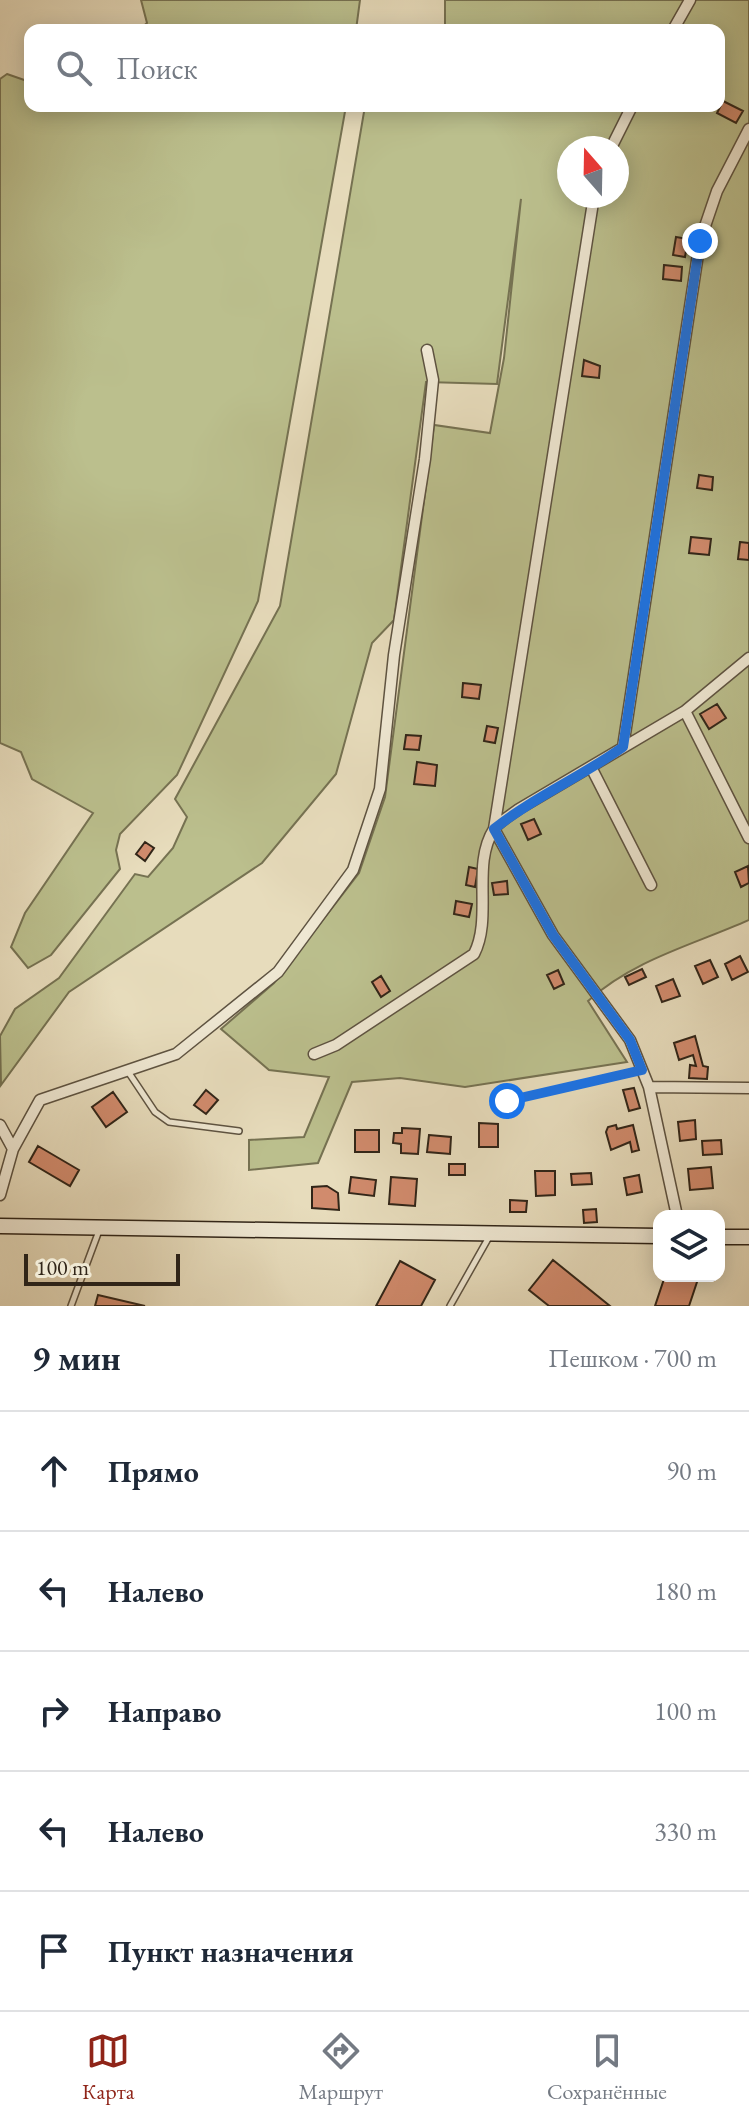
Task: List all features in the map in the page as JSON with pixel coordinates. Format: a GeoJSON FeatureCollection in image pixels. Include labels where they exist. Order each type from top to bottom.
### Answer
{"type":"FeatureCollection","features":[{"type":"Feature","properties":{"kind":"street"},"geometry":{"type":"LineString","coordinates":[[676,24],[690,0]]}},
{"type":"Feature","properties":{"kind":"street"},"geometry":{"type":"LineString","coordinates":[[617,136],[629,112]]}},
{"type":"Feature","properties":{"kind":"street"},"geometry":{"type":"LineString","coordinates":[[623,747],[700,241],[717,191],[749,129]]}},
{"type":"Feature","properties":{"kind":"street"},"geometry":{"type":"LineString","coordinates":[[314,1054],[336,1045],[474,954],[482,938],[485,859],[494,829],[592,208]]}},
{"type":"Feature","properties":{"kind":"street"},"geometry":{"type":"LineString","coordinates":[[0,1195],[13,1149],[40,1100],[129,1073],[176,1054],[278,972],[353,870],[380,789],[394,655],[425,459],[433,380],[427,350]]}},
{"type":"Feature","properties":{"kind":"street"},"geometry":{"type":"LineString","coordinates":[[494,829],[519,809],[592,769],[685,711],[749,658]]}},
{"type":"Feature","properties":{"kind":"street"},"geometry":{"type":"LineString","coordinates":[[685,711],[749,838]]}},
{"type":"Feature","properties":{"kind":"street"},"geometry":{"type":"LineString","coordinates":[[592,769],[651,885]]}},
{"type":"Feature","properties":{"kind":"street"},"geometry":{"type":"LineString","coordinates":[[494,829],[553,935],[630,1040],[649,1087],[676,1210]]}},
{"type":"Feature","properties":{"kind":"street"},"geometry":{"type":"LineString","coordinates":[[649,1087],[749,1088]]}},
{"type":"Feature","properties":{"kind":"street"},"geometry":{"type":"LineString","coordinates":[[0,1125],[13,1149]]}},
{"type":"Feature","properties":{"kind":"street"},"geometry":{"type":"LineString","coordinates":[[0,1226],[365,1234],[653,1236]]}},
{"type":"Feature","properties":{"kind":"street"},"geometry":{"type":"LineString","coordinates":[[725,1237],[749,1237]]}},
{"type":"Feature","properties":{"kind":"lane"},"geometry":{"type":"LineString","coordinates":[[507,1101],[642,1070]]}},
{"type":"Feature","properties":{"kind":"lane"},"geometry":{"type":"LineString","coordinates":[[129,1073],[155,1112],[169,1122],[239,1131]]}},
{"type":"Feature","properties":{"kind":"lane"},"geometry":{"type":"LineString","coordinates":[[71,1306],[100,1227]]}},
{"type":"Feature","properties":{"kind":"lane"},"geometry":{"type":"LineString","coordinates":[[450,1306],[492,1233]]}},
{"type":"Feature","properties":{"kind":"green space"},"geometry":{"type":"Polygon","coordinates":[[[141,0],[360,0],[357,24],[147,23],[141,0]]]}},
{"type":"Feature","properties":{"kind":"green space"},"geometry":{"type":"Polygon","coordinates":[[[445,0],[749,0],[749,920],[625,974],[588,1001],[627,1062],[465,1087],[400,1078],[352,1082],[318,1163],[249,1170],[249,1140],[304,1137],[329,1077],[269,1070],[221,1029],[274,983],[359,873],[385,797],[434,425],[490,433],[504,358],[521,199],[497,384],[426,382],[394,620],[372,643],[336,774],[262,863],[69,992],[1,1085],[0,1036],[15,1009],[59,978],[135,874],[148,877],[173,848],[187,817],[175,799],[280,606],[364,112],[725,112],[725,24],[445,24],[445,0]]]}},
{"type":"Feature","properties":{"kind":"green space"},"geometry":{"type":"Polygon","coordinates":[[[7,74],[24,80],[24,112],[345,112],[258,601],[177,775],[120,834],[116,850],[120,869],[51,955],[28,968],[11,947],[25,913],[93,813],[32,779],[21,752],[0,743],[0,79],[7,74]]]}},
{"type":"Feature","properties":{"kind":"building"},"geometry":{"type":"Polygon","coordinates":[[[725,102],[743,111],[736,123],[717,113],[725,112],[725,102]]]}},
{"type":"Feature","properties":{"kind":"building"},"geometry":{"type":"Polygon","coordinates":[[[676,237],[688,239],[685,257],[673,255],[676,237]]]}},
{"type":"Feature","properties":{"kind":"building"},"geometry":{"type":"Polygon","coordinates":[[[664,265],[682,267],[681,281],[663,279],[664,265]]]}},
{"type":"Feature","properties":{"kind":"building"},"geometry":{"type":"Polygon","coordinates":[[[584,360],[600,366],[599,378],[582,376],[584,360]]]}},
{"type":"Feature","properties":{"kind":"building"},"geometry":{"type":"Polygon","coordinates":[[[699,475],[713,477],[712,490],[697,488],[699,475]]]}},
{"type":"Feature","properties":{"kind":"building"},"geometry":{"type":"Polygon","coordinates":[[[691,537],[711,539],[709,555],[689,553],[691,537]]]}},
{"type":"Feature","properties":{"kind":"building"},"geometry":{"type":"Polygon","coordinates":[[[740,542],[749,543],[749,560],[738,559],[740,542]]]}},
{"type":"Feature","properties":{"kind":"building"},"geometry":{"type":"Polygon","coordinates":[[[463,683],[481,685],[479,699],[462,697],[463,683]]]}},
{"type":"Feature","properties":{"kind":"building"},"geometry":{"type":"Polygon","coordinates":[[[717,704],[726,718],[709,729],[700,714],[717,704]]]}},
{"type":"Feature","properties":{"kind":"building"},"geometry":{"type":"Polygon","coordinates":[[[487,726],[498,728],[495,743],[484,741],[487,726]]]}},
{"type":"Feature","properties":{"kind":"building"},"geometry":{"type":"Polygon","coordinates":[[[406,735],[421,736],[419,750],[404,749],[406,735]]]}},
{"type":"Feature","properties":{"kind":"building"},"geometry":{"type":"Polygon","coordinates":[[[417,762],[437,765],[435,786],[414,784],[417,762]]]}},
{"type":"Feature","properties":{"kind":"building"},"geometry":{"type":"Polygon","coordinates":[[[534,819],[541,834],[528,840],[521,824],[534,819]]]}},
{"type":"Feature","properties":{"kind":"building"},"geometry":{"type":"Polygon","coordinates":[[[145,842],[154,848],[145,861],[136,854],[145,842]]]}},
{"type":"Feature","properties":{"kind":"building"},"geometry":{"type":"Polygon","coordinates":[[[748,866],[749,883],[741,887],[735,872],[748,866]]]}},
{"type":"Feature","properties":{"kind":"building"},"geometry":{"type":"Polygon","coordinates":[[[469,867],[478,869],[475,887],[466,885],[469,867]]]}},
{"type":"Feature","properties":{"kind":"building"},"geometry":{"type":"Polygon","coordinates":[[[507,881],[508,894],[494,895],[492,883],[507,881]]]}},
{"type":"Feature","properties":{"kind":"building"},"geometry":{"type":"Polygon","coordinates":[[[456,901],[472,904],[469,917],[454,914],[456,901]]]}},
{"type":"Feature","properties":{"kind":"building"},"geometry":{"type":"Polygon","coordinates":[[[740,956],[748,972],[732,980],[725,964],[740,956]]]}},
{"type":"Feature","properties":{"kind":"building"},"geometry":{"type":"Polygon","coordinates":[[[710,960],[718,977],[703,984],[695,966],[710,960]]]}},
{"type":"Feature","properties":{"kind":"building"},"geometry":{"type":"Polygon","coordinates":[[[642,969],[646,977],[629,985],[625,977],[642,969]]]}},
{"type":"Feature","properties":{"kind":"building"},"geometry":{"type":"Polygon","coordinates":[[[558,970],[564,984],[554,989],[547,975],[558,970]]]}},
{"type":"Feature","properties":{"kind":"building"},"geometry":{"type":"Polygon","coordinates":[[[381,976],[390,991],[381,997],[372,982],[381,976]]]}},
{"type":"Feature","properties":{"kind":"building"},"geometry":{"type":"Polygon","coordinates":[[[673,979],[680,996],[662,1002],[656,986],[673,979]]]}},
{"type":"Feature","properties":{"kind":"building"},"geometry":{"type":"Polygon","coordinates":[[[695,1036],[703,1066],[708,1067],[707,1079],[689,1078],[690,1065],[696,1066],[693,1055],[679,1060],[674,1043],[695,1036]]]}},
{"type":"Feature","properties":{"kind":"building"},"geometry":{"type":"Polygon","coordinates":[[[634,1088],[640,1108],[629,1111],[623,1090],[634,1088]]]}},
{"type":"Feature","properties":{"kind":"building"},"geometry":{"type":"Polygon","coordinates":[[[206,1090],[218,1100],[206,1114],[194,1105],[206,1090]]]}},
{"type":"Feature","properties":{"kind":"building"},"geometry":{"type":"Polygon","coordinates":[[[113,1092],[127,1112],[106,1127],[92,1107],[113,1092]]]}},
{"type":"Feature","properties":{"kind":"building"},"geometry":{"type":"Polygon","coordinates":[[[695,1120],[696,1139],[680,1141],[678,1122],[695,1120]]]}},
{"type":"Feature","properties":{"kind":"building"},"geometry":{"type":"Polygon","coordinates":[[[479,1123],[498,1124],[498,1147],[479,1147],[479,1123]]]}},
{"type":"Feature","properties":{"kind":"building"},"geometry":{"type":"Polygon","coordinates":[[[616,1125],[617,1129],[633,1125],[639,1150],[632,1152],[630,1142],[611,1150],[606,1132],[608,1127],[616,1125]]]}},
{"type":"Feature","properties":{"kind":"building"},"geometry":{"type":"Polygon","coordinates":[[[402,1128],[420,1129],[418,1154],[401,1153],[401,1144],[393,1143],[394,1133],[402,1133],[402,1128]]]}},
{"type":"Feature","properties":{"kind":"building"},"geometry":{"type":"Polygon","coordinates":[[[355,1130],[379,1130],[379,1152],[355,1152],[355,1130]]]}},
{"type":"Feature","properties":{"kind":"building"},"geometry":{"type":"Polygon","coordinates":[[[429,1135],[451,1137],[450,1154],[427,1152],[429,1135]]]}},
{"type":"Feature","properties":{"kind":"building"},"geometry":{"type":"Polygon","coordinates":[[[721,1140],[722,1154],[703,1155],[702,1141],[721,1140]]]}},
{"type":"Feature","properties":{"kind":"building"},"geometry":{"type":"Polygon","coordinates":[[[38,1146],[79,1170],[70,1186],[29,1162],[38,1146]]]}},
{"type":"Feature","properties":{"kind":"building"},"geometry":{"type":"Polygon","coordinates":[[[449,1164],[465,1164],[465,1175],[449,1175],[449,1164]]]}},
{"type":"Feature","properties":{"kind":"building"},"geometry":{"type":"Polygon","coordinates":[[[711,1167],[713,1188],[690,1190],[688,1169],[711,1167]]]}},
{"type":"Feature","properties":{"kind":"building"},"geometry":{"type":"Polygon","coordinates":[[[535,1171],[555,1171],[555,1195],[536,1196],[535,1171]]]}},
{"type":"Feature","properties":{"kind":"building"},"geometry":{"type":"Polygon","coordinates":[[[591,1173],[592,1184],[572,1185],[571,1174],[591,1173]]]}},
{"type":"Feature","properties":{"kind":"building"},"geometry":{"type":"Polygon","coordinates":[[[639,1175],[642,1192],[627,1195],[624,1178],[639,1175]]]}},
{"type":"Feature","properties":{"kind":"building"},"geometry":{"type":"Polygon","coordinates":[[[351,1177],[376,1180],[374,1196],[349,1193],[351,1177]]]}},
{"type":"Feature","properties":{"kind":"building"},"geometry":{"type":"Polygon","coordinates":[[[391,1177],[417,1179],[415,1206],[389,1204],[391,1177]]]}},
{"type":"Feature","properties":{"kind":"building"},"geometry":{"type":"Polygon","coordinates":[[[327,1186],[338,1193],[339,1210],[312,1208],[312,1187],[327,1186]]]}},
{"type":"Feature","properties":{"kind":"building"},"geometry":{"type":"Polygon","coordinates":[[[510,1200],[527,1201],[526,1212],[510,1212],[510,1200]]]}},
{"type":"Feature","properties":{"kind":"building"},"geometry":{"type":"Polygon","coordinates":[[[596,1209],[597,1222],[584,1223],[583,1210],[596,1209]]]}},
{"type":"Feature","properties":{"kind":"building"},"geometry":{"type":"Polygon","coordinates":[[[553,1260],[610,1306],[549,1306],[529,1290],[553,1260]]]}},
{"type":"Feature","properties":{"kind":"building"},"geometry":{"type":"Polygon","coordinates":[[[400,1261],[435,1280],[421,1306],[376,1306],[400,1261]]]}},
{"type":"Feature","properties":{"kind":"building"},"geometry":{"type":"Polygon","coordinates":[[[663,1282],[697,1282],[689,1306],[655,1306],[663,1282]]]}},
{"type":"Feature","properties":{"kind":"building"},"geometry":{"type":"Polygon","coordinates":[[[98,1295],[145,1306],[95,1306],[98,1295]]]}},
{"type":"Feature","properties":{"kind":"route"},"geometry":{"type":"LineString","coordinates":[[507,1101],[642,1070],[630,1040],[553,935],[494,829],[519,809],[592,769],[623,747],[700,241]]}}]}
